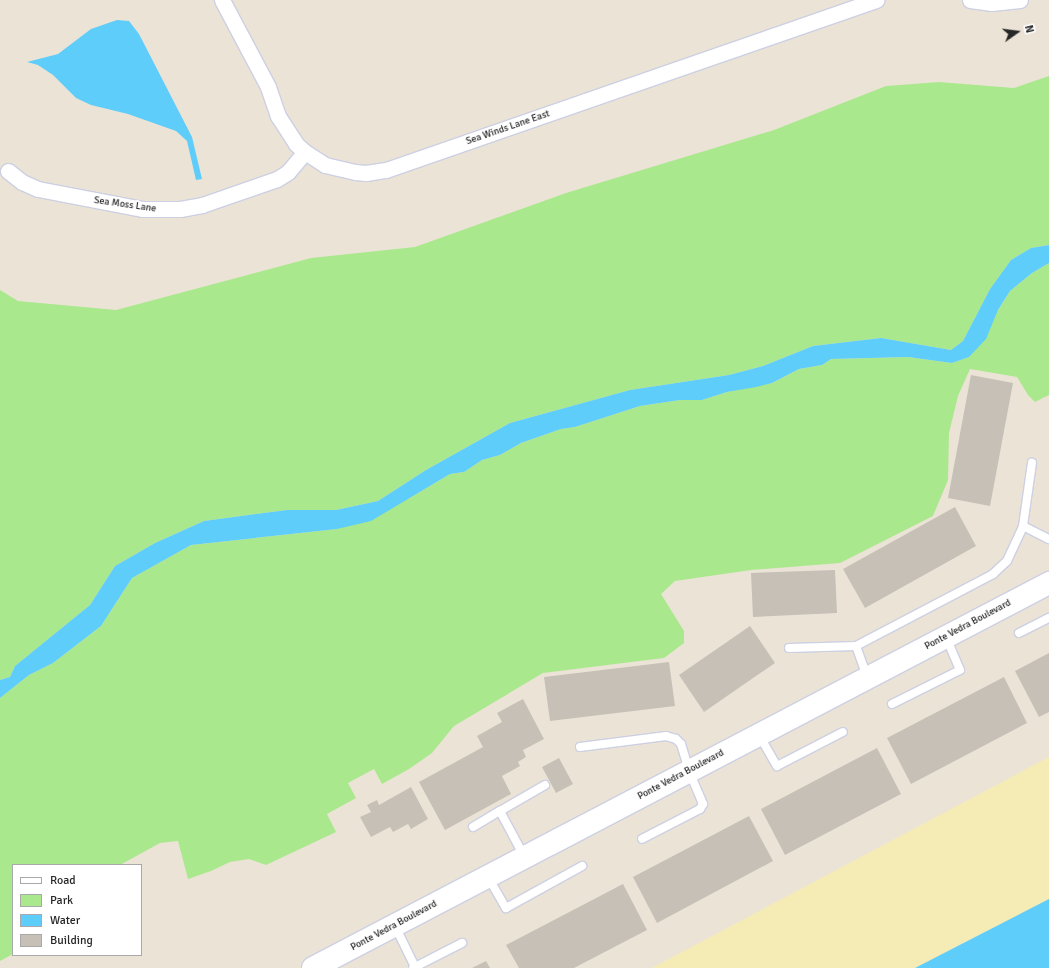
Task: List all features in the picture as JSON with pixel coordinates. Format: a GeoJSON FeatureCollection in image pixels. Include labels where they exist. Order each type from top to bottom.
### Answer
{"type":"FeatureCollection","features":[{"type":"Feature","properties":{"kind":"street","name":"Sea Winds Lane East"},"geometry":{"type":"LineString","coordinates":[[222,0],[268,87],[278,116],[286,131],[304,152],[316,160],[335,168],[355,172],[386,170],[841,6],[876,0]]}},
{"type":"Feature","properties":{"kind":"street"},"geometry":{"type":"LineString","coordinates":[[970,0],[992,3],[1020,0]]}},
{"type":"Feature","properties":{"kind":"street","name":"Sea Moss Lane"},"geometry":{"type":"LineString","coordinates":[[8,172],[22,182],[45,190],[143,209],[180,209],[202,205],[277,179],[288,172],[304,152]]}},
{"type":"Feature","properties":{"kind":"street","name":"Ponte Vedra Boulevard"},"geometry":{"type":"LineString","coordinates":[[314,968],[1049,583]]}},
{"type":"Feature","properties":{"kind":"lane"},"geometry":{"type":"LineString","coordinates":[[789,648],[856,646],[993,574],[1007,562],[1023,526],[1032,463]]}},
{"type":"Feature","properties":{"kind":"lane"},"geometry":{"type":"LineString","coordinates":[[1023,526],[1049,540]]}},
{"type":"Feature","properties":{"kind":"lane"},"geometry":{"type":"LineString","coordinates":[[1019,633],[1049,618]]}},
{"type":"Feature","properties":{"kind":"lane"},"geometry":{"type":"LineString","coordinates":[[892,704],[960,670],[945,637]]}},
{"type":"Feature","properties":{"kind":"lane"},"geometry":{"type":"LineString","coordinates":[[856,646],[868,678]]}},
{"type":"Feature","properties":{"kind":"lane"},"geometry":{"type":"LineString","coordinates":[[759,734],[777,766],[843,732]]}},
{"type":"Feature","properties":{"kind":"lane"},"geometry":{"type":"LineString","coordinates":[[580,747],[666,736],[676,739],[681,744],[689,771],[703,804],[700,809],[642,839]]}},
{"type":"Feature","properties":{"kind":"lane"},"geometry":{"type":"LineString","coordinates":[[473,827],[545,785]]}},
{"type":"Feature","properties":{"kind":"lane"},"geometry":{"type":"LineString","coordinates":[[500,811],[525,857]]}},
{"type":"Feature","properties":{"kind":"lane"},"geometry":{"type":"LineString","coordinates":[[488,877],[506,908],[582,866]]}},
{"type":"Feature","properties":{"kind":"lane"},"geometry":{"type":"LineString","coordinates":[[395,925],[414,968],[462,942]]}},
{"type":"Feature","properties":{"kind":"green space"},"geometry":{"type":"Polygon","coordinates":[[[1049,76],[1049,245],[1031,248],[1011,260],[990,289],[963,341],[951,350],[881,338],[813,346],[763,366],[729,375],[630,390],[510,423],[426,470],[378,501],[336,510],[287,510],[204,521],[155,543],[115,566],[90,605],[15,666],[10,677],[0,680],[0,290],[18,301],[116,310],[311,258],[415,247],[566,193],[774,130],[886,86],[939,82],[1014,88],[1049,76]]]}},
{"type":"Feature","properties":{"kind":"green space"},"geometry":{"type":"Polygon","coordinates":[[[1049,263],[1049,395],[1035,402],[1028,395],[1017,377],[970,369],[958,396],[949,433],[948,480],[933,516],[840,563],[751,570],[675,581],[661,594],[684,631],[684,643],[664,658],[543,673],[454,726],[432,753],[409,769],[382,784],[374,769],[348,783],[356,798],[327,814],[336,832],[266,865],[249,859],[230,862],[211,871],[188,879],[178,841],[160,843],[122,864],[12,864],[12,955],[0,961],[0,698],[29,675],[53,663],[101,626],[132,578],[191,545],[337,529],[408,499],[450,474],[464,472],[482,460],[500,455],[521,443],[561,429],[575,427],[640,406],[680,400],[702,400],[727,392],[772,383],[799,369],[822,365],[831,359],[908,357],[952,363],[969,357],[1010,291],[1032,273],[1049,263]]]}},
{"type":"Feature","properties":{"kind":"sand"},"geometry":{"type":"Polygon","coordinates":[[[1049,757],[1049,899],[915,968],[652,968],[1049,757]]]}},
{"type":"Feature","properties":{"kind":"water"},"geometry":{"type":"Polygon","coordinates":[[[117,20],[129,21],[139,34],[192,137],[202,179],[196,180],[187,141],[176,131],[128,114],[91,105],[76,98],[53,75],[38,65],[27,62],[58,54],[91,29],[117,20]]]}},
{"type":"Feature","properties":{"kind":"water"},"geometry":{"type":"Polygon","coordinates":[[[1049,245],[1049,263],[1032,273],[1010,291],[998,310],[986,339],[969,357],[952,363],[908,357],[831,359],[822,365],[799,369],[772,383],[727,392],[702,400],[680,400],[640,406],[575,427],[561,429],[521,443],[500,455],[482,460],[464,472],[450,474],[371,521],[337,529],[191,545],[132,578],[101,626],[53,663],[29,675],[0,698],[0,680],[10,677],[15,666],[90,605],[115,566],[155,543],[204,521],[287,510],[336,510],[378,501],[426,470],[510,423],[630,390],[729,375],[763,366],[813,346],[881,338],[951,350],[963,341],[990,289],[1011,260],[1031,248],[1049,245]]]}},
{"type":"Feature","properties":{"kind":"water"},"geometry":{"type":"Polygon","coordinates":[[[1049,899],[1049,968],[915,968],[1049,899]]]}},
{"type":"Feature","properties":{"kind":"building"},"geometry":{"type":"Polygon","coordinates":[[[971,375],[1013,383],[990,506],[948,498],[971,375]]]}},
{"type":"Feature","properties":{"kind":"building"},"geometry":{"type":"Polygon","coordinates":[[[955,507],[976,546],[865,608],[843,569],[955,507]]]}},
{"type":"Feature","properties":{"kind":"building"},"geometry":{"type":"Polygon","coordinates":[[[835,570],[837,613],[753,617],[751,573],[835,570]]]}},
{"type":"Feature","properties":{"kind":"building"},"geometry":{"type":"Polygon","coordinates":[[[750,626],[775,663],[704,712],[679,675],[750,626]]]}},
{"type":"Feature","properties":{"kind":"building"},"geometry":{"type":"Polygon","coordinates":[[[1049,653],[1049,712],[1039,717],[1015,671],[1049,653]]]}},
{"type":"Feature","properties":{"kind":"building"},"geometry":{"type":"Polygon","coordinates":[[[669,662],[675,706],[550,721],[544,677],[669,662]]]}},
{"type":"Feature","properties":{"kind":"building"},"geometry":{"type":"Polygon","coordinates":[[[1004,677],[1027,723],[911,784],[887,738],[1004,677]]]}},
{"type":"Feature","properties":{"kind":"building"},"geometry":{"type":"Polygon","coordinates":[[[523,699],[544,739],[523,750],[526,757],[518,762],[520,766],[502,776],[511,794],[445,830],[419,782],[483,747],[477,736],[502,722],[497,713],[523,699]]]}},
{"type":"Feature","properties":{"kind":"building"},"geometry":{"type":"Polygon","coordinates":[[[877,748],[901,794],[785,855],[761,809],[877,748]]]}},
{"type":"Feature","properties":{"kind":"building"},"geometry":{"type":"Polygon","coordinates":[[[559,758],[573,784],[556,793],[542,767],[559,758]]]}},
{"type":"Feature","properties":{"kind":"building"},"geometry":{"type":"Polygon","coordinates":[[[411,787],[428,819],[411,829],[408,824],[393,832],[390,827],[371,837],[360,817],[371,812],[367,805],[377,800],[379,805],[411,787]]]}},
{"type":"Feature","properties":{"kind":"building"},"geometry":{"type":"Polygon","coordinates":[[[749,816],[773,861],[657,923],[633,877],[749,816]]]}},
{"type":"Feature","properties":{"kind":"building"},"geometry":{"type":"Polygon","coordinates":[[[623,884],[647,930],[574,968],[519,968],[506,945],[623,884]]]}},
{"type":"Feature","properties":{"kind":"building"},"geometry":{"type":"Polygon","coordinates":[[[486,961],[490,968],[472,968],[486,961]]]}}]}
